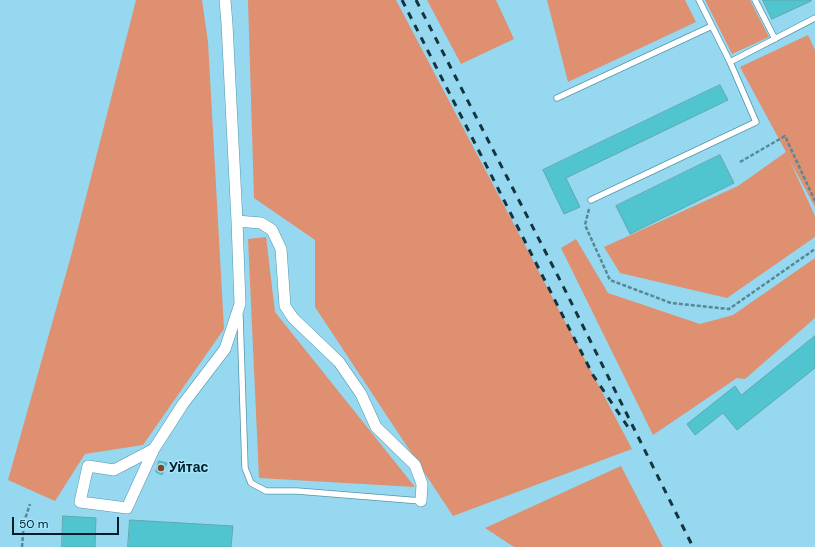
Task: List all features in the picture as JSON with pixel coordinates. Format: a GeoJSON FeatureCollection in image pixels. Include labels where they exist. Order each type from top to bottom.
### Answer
{"type":"FeatureCollection","features":[{"type":"Feature","properties":{"kind":"street"},"geometry":{"type":"LineString","coordinates":[[154,449],[114,470],[88,466],[80,502],[128,508],[154,449],[183,404],[225,349],[240,304],[225,0]]}},
{"type":"Feature","properties":{"kind":"street"},"geometry":{"type":"LineString","coordinates":[[237,221],[261,223],[272,230],[281,249],[285,306],[293,318],[339,362],[361,394],[376,427],[415,465],[422,484],[421,501]]}},
{"type":"Feature","properties":{"kind":"lane"},"geometry":{"type":"LineString","coordinates":[[590,200],[756,122],[730,62],[699,0]]}},
{"type":"Feature","properties":{"kind":"lane"},"geometry":{"type":"LineString","coordinates":[[755,0],[775,39]]}},
{"type":"Feature","properties":{"kind":"lane"},"geometry":{"type":"LineString","coordinates":[[730,62],[815,18]]}},
{"type":"Feature","properties":{"kind":"lane"},"geometry":{"type":"LineString","coordinates":[[557,98],[712,26]]}},
{"type":"Feature","properties":{"kind":"lane"},"geometry":{"type":"LineString","coordinates":[[240,304],[245,468],[251,483],[266,491],[421,501]]}},
{"type":"Feature","properties":{"kind":"path"},"geometry":{"type":"LineString","coordinates":[[740,162],[785,136],[815,201]]}},
{"type":"Feature","properties":{"kind":"path"},"geometry":{"type":"LineString","coordinates":[[590,200],[585,226],[610,280],[671,303],[729,309],[815,249]]}},
{"type":"Feature","properties":{"kind":"path"},"geometry":{"type":"LineString","coordinates":[[22,547],[24,522],[30,504]]}},
{"type":"Feature","properties":{"kind":"shaded area"},"geometry":{"type":"Polygon","coordinates":[[[136,0],[202,0],[208,42],[224,329],[143,445],[85,454],[55,501],[8,480],[71,256],[136,0]]]}},
{"type":"Feature","properties":{"kind":"shaded area"},"geometry":{"type":"Polygon","coordinates":[[[248,0],[396,0],[632,449],[453,516],[315,307],[315,240],[254,198],[248,0]]]}},
{"type":"Feature","properties":{"kind":"shaded area"},"geometry":{"type":"Polygon","coordinates":[[[427,0],[496,0],[514,39],[461,64],[427,0]]]}},
{"type":"Feature","properties":{"kind":"shaded area"},"geometry":{"type":"Polygon","coordinates":[[[547,0],[685,0],[696,22],[568,82],[547,0]]]}},
{"type":"Feature","properties":{"kind":"shaded area"},"geometry":{"type":"Polygon","coordinates":[[[705,0],[750,0],[769,37],[732,54],[705,0]]]}},
{"type":"Feature","properties":{"kind":"shaded area"},"geometry":{"type":"Polygon","coordinates":[[[808,35],[815,50],[815,207],[790,161],[815,216],[815,237],[727,298],[620,273],[604,247],[738,186],[786,152],[740,67],[808,35]]]}},
{"type":"Feature","properties":{"kind":"shaded area"},"geometry":{"type":"Polygon","coordinates":[[[266,237],[275,312],[415,487],[259,478],[248,239],[266,237]]]}},
{"type":"Feature","properties":{"kind":"shaded area"},"geometry":{"type":"Polygon","coordinates":[[[576,239],[608,293],[700,324],[733,315],[815,258],[815,318],[745,379],[737,378],[653,435],[561,248],[576,239]]]}},
{"type":"Feature","properties":{"kind":"shaded area"},"geometry":{"type":"Polygon","coordinates":[[[621,466],[663,547],[514,547],[485,528],[621,466]]]}},
{"type":"Feature","properties":{"kind":"building"},"geometry":{"type":"Polygon","coordinates":[[[763,0],[811,0],[811,1],[772,19],[763,0]]]}},
{"type":"Feature","properties":{"kind":"building"},"geometry":{"type":"Polygon","coordinates":[[[720,85],[728,100],[566,178],[580,207],[564,214],[543,170],[720,85]]]}},
{"type":"Feature","properties":{"kind":"building"},"geometry":{"type":"Polygon","coordinates":[[[720,155],[734,183],[630,234],[616,206],[720,155]]]}},
{"type":"Feature","properties":{"kind":"building"},"geometry":{"type":"Polygon","coordinates":[[[815,336],[815,368],[737,430],[723,413],[695,435],[687,424],[735,386],[741,395],[815,336]]]}},
{"type":"Feature","properties":{"kind":"building","name":"Уйтас"},"geometry":{"type":"Polygon","coordinates":[[[159,461],[167,463],[162,475],[156,472],[159,461]]]}},
{"type":"Feature","properties":{"kind":"building"},"geometry":{"type":"Polygon","coordinates":[[[63,516],[96,518],[95,547],[62,547],[63,516]]]}},
{"type":"Feature","properties":{"kind":"building"},"geometry":{"type":"Polygon","coordinates":[[[130,520],[233,526],[231,547],[128,547],[130,520]]]}},
{"type":"Feature","properties":{"kind":"railway"},"geometry":{"type":"LineString","coordinates":[[402,0],[593,375],[628,427]]}},
{"type":"Feature","properties":{"kind":"railway"},"geometry":{"type":"LineString","coordinates":[[416,0],[563,286],[693,547]]}},
{"type":"Feature","properties":{"kind":"place","name":"Уйтас"},"geometry":{"type":"Point","coordinates":[161,468]}}]}
